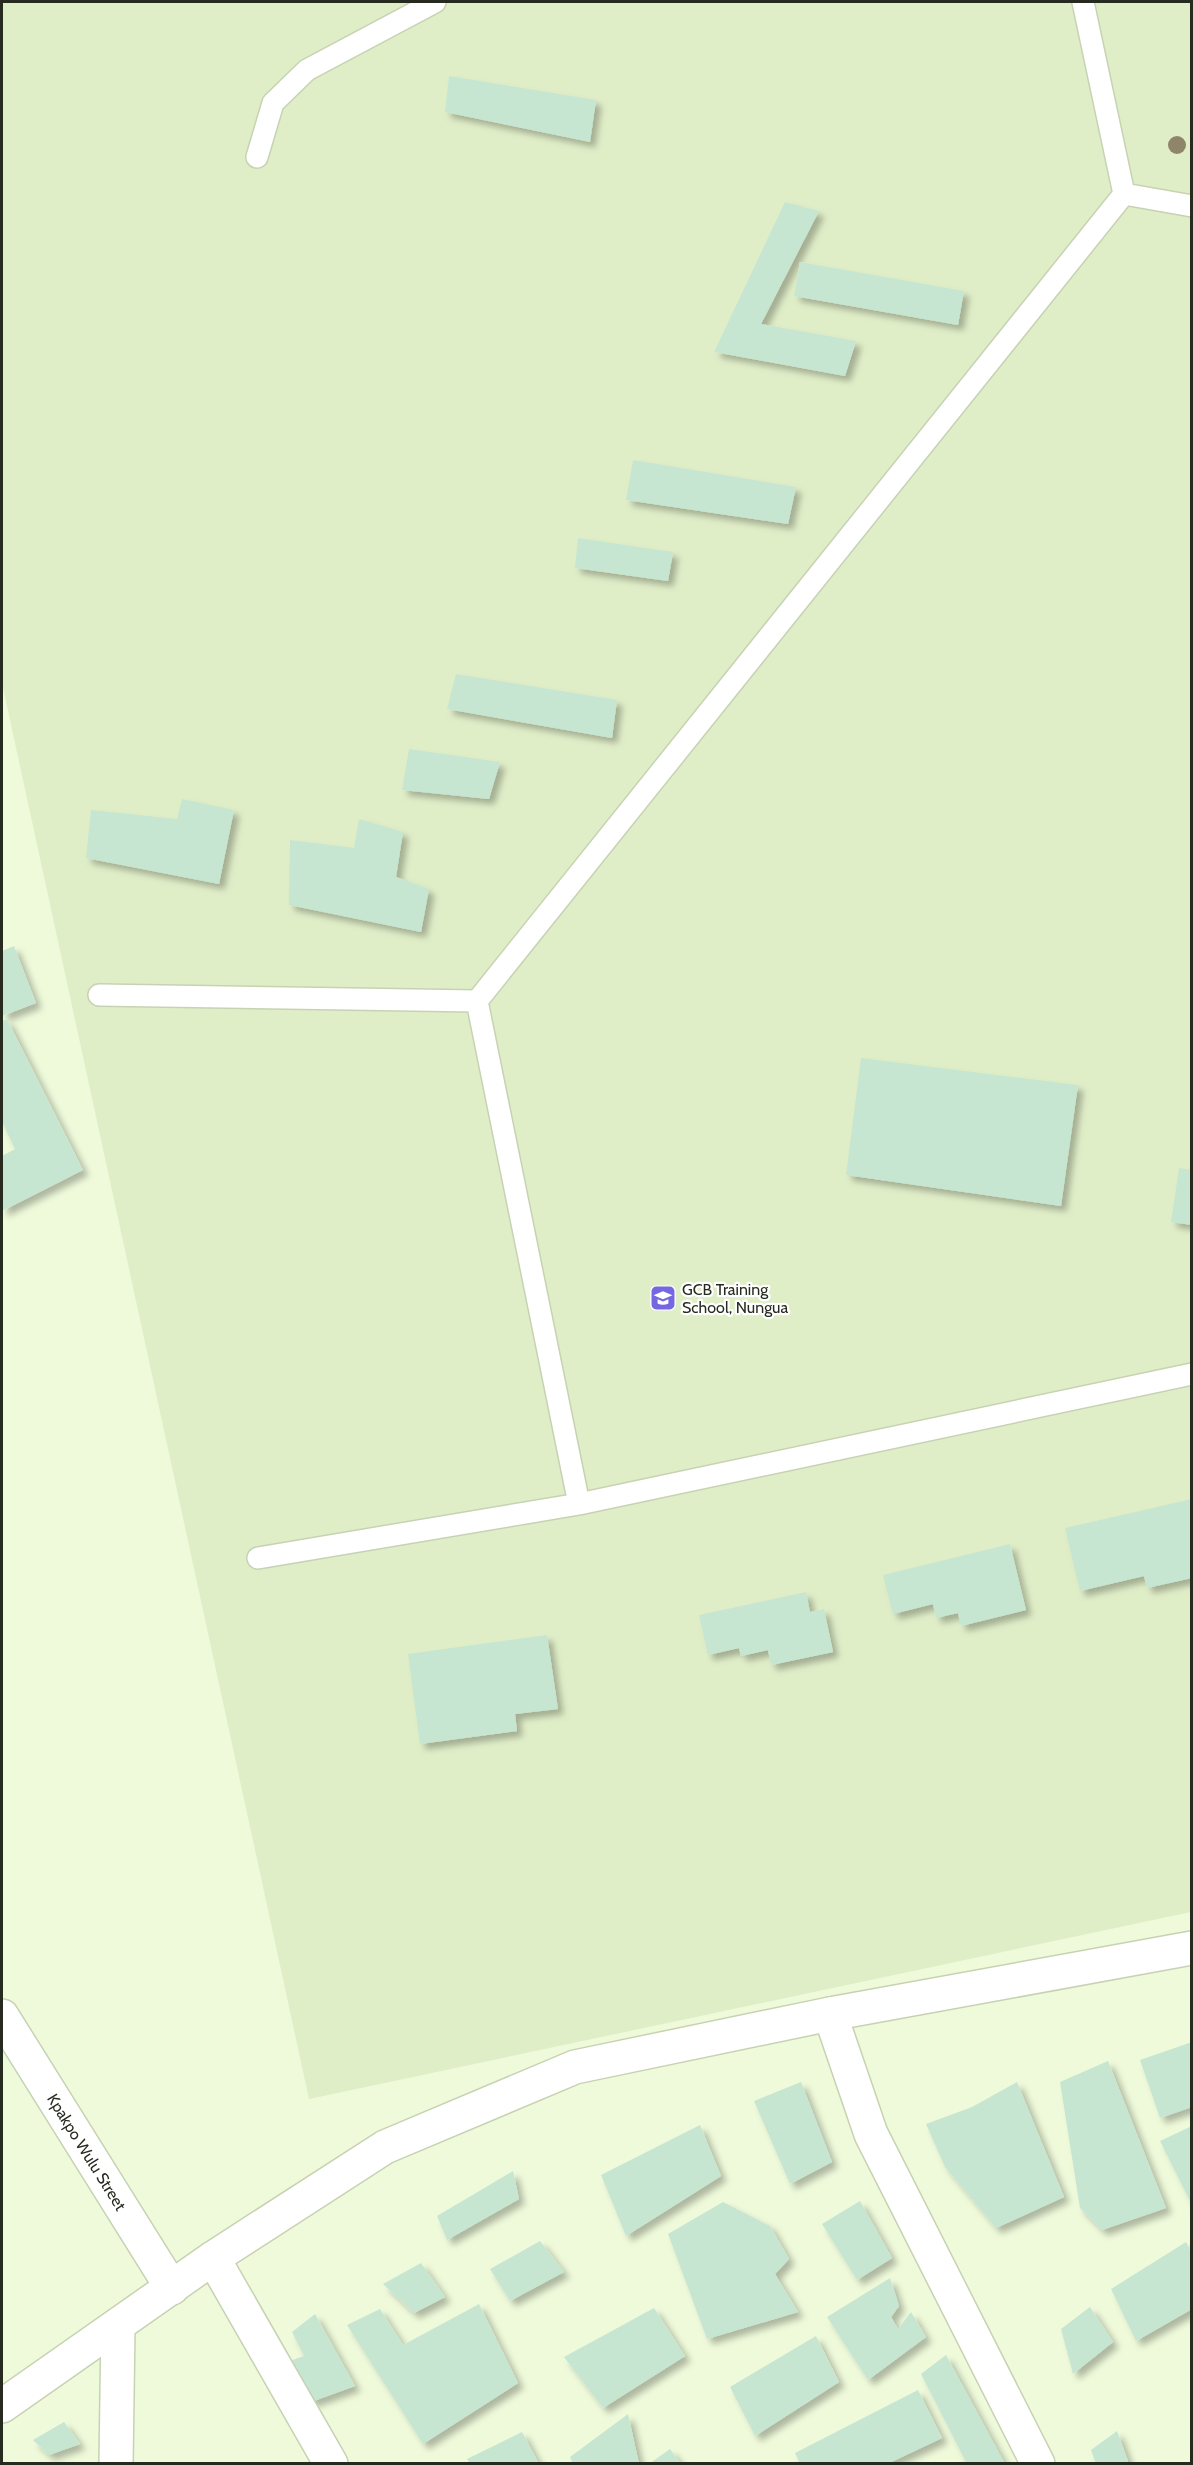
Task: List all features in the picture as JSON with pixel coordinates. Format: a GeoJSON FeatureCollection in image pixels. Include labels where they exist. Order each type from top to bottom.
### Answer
{"type":"FeatureCollection","features":[{"type":"Feature","properties":{"kind":"street"},"geometry":{"type":"LineString","coordinates":[[2,2406],[213,2258],[385,2147],[575,2067],[830,2014],[1191,1948]]}},
{"type":"Feature","properties":{"kind":"street"},"geometry":{"type":"LineString","coordinates":[[830,2014],[871,2134],[1038,2463]]}},
{"type":"Feature","properties":{"kind":"street","name":"Kpakpo Wulu Street"},"geometry":{"type":"LineString","coordinates":[[2,2016],[172,2288]]}},
{"type":"Feature","properties":{"kind":"street"},"geometry":{"type":"LineString","coordinates":[[213,2258],[331,2463]]}},
{"type":"Feature","properties":{"kind":"street"},"geometry":{"type":"LineString","coordinates":[[116,2463],[118,2326]]}},
{"type":"Feature","properties":{"kind":"lane"},"geometry":{"type":"LineString","coordinates":[[257,157],[273,103],[307,70],[435,2]]}},
{"type":"Feature","properties":{"kind":"lane"},"geometry":{"type":"LineString","coordinates":[[1083,2],[1124,194]]}},
{"type":"Feature","properties":{"kind":"lane"},"geometry":{"type":"LineString","coordinates":[[1124,194],[1191,206]]}},
{"type":"Feature","properties":{"kind":"lane"},"geometry":{"type":"LineString","coordinates":[[477,1001],[1124,194]]}},
{"type":"Feature","properties":{"kind":"lane"},"geometry":{"type":"LineString","coordinates":[[99,995],[477,1001]]}},
{"type":"Feature","properties":{"kind":"lane"},"geometry":{"type":"LineString","coordinates":[[477,1001],[579,1504]]}},
{"type":"Feature","properties":{"kind":"lane"},"geometry":{"type":"LineString","coordinates":[[258,1558],[579,1504],[1191,1374]]}},
{"type":"Feature","properties":{"kind":"shaded area","name":"GCB Training School, Nungua"},"geometry":{"type":"Polygon","coordinates":[[[2,2],[1191,2],[1191,1912],[309,2099],[2,683],[2,2]]]}},
{"type":"Feature","properties":{"kind":"building"},"geometry":{"type":"Polygon","coordinates":[[[449,76],[596,100],[590,142],[445,112],[449,76]]]}},
{"type":"Feature","properties":{"kind":"building"},"geometry":{"type":"Polygon","coordinates":[[[785,202],[819,211],[761,324],[856,341],[845,376],[714,352],[785,202]]]}},
{"type":"Feature","properties":{"kind":"building"},"geometry":{"type":"Polygon","coordinates":[[[800,262],[964,291],[958,325],[794,296],[800,262]]]}},
{"type":"Feature","properties":{"kind":"building"},"geometry":{"type":"Polygon","coordinates":[[[633,460],[796,487],[788,524],[626,500],[633,460]]]}},
{"type":"Feature","properties":{"kind":"building"},"geometry":{"type":"Polygon","coordinates":[[[578,538],[673,552],[668,581],[575,568],[578,538]]]}},
{"type":"Feature","properties":{"kind":"building"},"geometry":{"type":"Polygon","coordinates":[[[456,674],[617,700],[612,738],[447,709],[456,674]]]}},
{"type":"Feature","properties":{"kind":"building"},"geometry":{"type":"Polygon","coordinates":[[[409,749],[500,762],[489,799],[402,790],[409,749]]]}},
{"type":"Feature","properties":{"kind":"building"},"geometry":{"type":"Polygon","coordinates":[[[182,799],[234,810],[219,884],[86,858],[91,810],[177,819],[182,799]]]}},
{"type":"Feature","properties":{"kind":"building"},"geometry":{"type":"Polygon","coordinates":[[[359,819],[403,832],[396,877],[429,889],[421,932],[289,905],[290,840],[354,848],[359,819]]]}},
{"type":"Feature","properties":{"kind":"building"},"geometry":{"type":"Polygon","coordinates":[[[14,946],[36,1003],[2,1016],[2,951],[14,946]]]}},
{"type":"Feature","properties":{"kind":"building"},"geometry":{"type":"Polygon","coordinates":[[[7,1019],[83,1170],[2,1211],[2,1156],[15,1149],[2,1122],[2,1021],[7,1019]]]}},
{"type":"Feature","properties":{"kind":"building"},"geometry":{"type":"Polygon","coordinates":[[[861,1058],[1078,1085],[1061,1206],[846,1175],[861,1058]]]}},
{"type":"Feature","properties":{"kind":"building"},"geometry":{"type":"Polygon","coordinates":[[[1179,1168],[1192,1170],[1192,1225],[1171,1222],[1179,1168]]]}},
{"type":"Feature","properties":{"kind":"building"},"geometry":{"type":"Polygon","coordinates":[[[1192,1499],[1192,1578],[1147,1588],[1144,1576],[1080,1591],[1065,1528],[1192,1499]]]}},
{"type":"Feature","properties":{"kind":"building"},"geometry":{"type":"Polygon","coordinates":[[[1010,1544],[1026,1610],[961,1626],[958,1613],[936,1618],[933,1604],[893,1614],[883,1575],[1010,1544]]]}},
{"type":"Feature","properties":{"kind":"building"},"geometry":{"type":"Polygon","coordinates":[[[806,1592],[810,1612],[824,1609],[833,1652],[771,1665],[768,1650],[741,1656],[739,1648],[708,1655],[699,1615],[806,1592]]]}},
{"type":"Feature","properties":{"kind":"building"},"geometry":{"type":"Polygon","coordinates":[[[547,1635],[558,1709],[515,1714],[517,1731],[420,1744],[408,1654],[547,1635]]]}},
{"type":"Feature","properties":{"kind":"building"},"geometry":{"type":"Polygon","coordinates":[[[1192,2042],[1192,2107],[1160,2118],[1140,2060],[1192,2042]]]}},
{"type":"Feature","properties":{"kind":"building"},"geometry":{"type":"Polygon","coordinates":[[[1108,2061],[1166,2208],[1102,2230],[1080,2208],[1060,2082],[1108,2061]]]}},
{"type":"Feature","properties":{"kind":"building"},"geometry":{"type":"Polygon","coordinates":[[[801,2082],[832,2162],[790,2184],[754,2101],[801,2082]]]}},
{"type":"Feature","properties":{"kind":"building"},"geometry":{"type":"Polygon","coordinates":[[[1017,2082],[1064,2197],[996,2228],[945,2167],[926,2124],[972,2107],[1017,2082]]]}},
{"type":"Feature","properties":{"kind":"building"},"geometry":{"type":"Polygon","coordinates":[[[700,2125],[721,2176],[626,2236],[601,2175],[700,2125]]]}},
{"type":"Feature","properties":{"kind":"building"},"geometry":{"type":"Polygon","coordinates":[[[1192,2126],[1192,2205],[1160,2141],[1192,2126]]]}},
{"type":"Feature","properties":{"kind":"building"},"geometry":{"type":"Polygon","coordinates":[[[513,2171],[519,2199],[447,2240],[437,2216],[513,2171]]]}},
{"type":"Feature","properties":{"kind":"building"},"geometry":{"type":"Polygon","coordinates":[[[860,2201],[892,2258],[857,2280],[822,2224],[860,2201]]]}},
{"type":"Feature","properties":{"kind":"building"},"geometry":{"type":"Polygon","coordinates":[[[723,2202],[770,2226],[789,2259],[775,2274],[798,2312],[707,2339],[668,2234],[723,2202]]]}},
{"type":"Feature","properties":{"kind":"building"},"geometry":{"type":"Polygon","coordinates":[[[540,2241],[564,2272],[510,2301],[490,2269],[540,2241]]]}},
{"type":"Feature","properties":{"kind":"building"},"geometry":{"type":"Polygon","coordinates":[[[1186,2242],[1192,2254],[1192,2309],[1136,2341],[1111,2289],[1186,2242]]]}},
{"type":"Feature","properties":{"kind":"building"},"geometry":{"type":"Polygon","coordinates":[[[421,2263],[445,2297],[414,2313],[383,2284],[421,2263]]]}},
{"type":"Feature","properties":{"kind":"building"},"geometry":{"type":"Polygon","coordinates":[[[890,2278],[899,2306],[891,2317],[898,2329],[911,2312],[926,2337],[868,2380],[827,2317],[890,2278]]]}},
{"type":"Feature","properties":{"kind":"building"},"geometry":{"type":"Polygon","coordinates":[[[479,2304],[518,2383],[423,2444],[347,2325],[380,2309],[403,2345],[479,2304]]]}},
{"type":"Feature","properties":{"kind":"building"},"geometry":{"type":"Polygon","coordinates":[[[1090,2307],[1113,2342],[1073,2374],[1061,2329],[1090,2307]]]}},
{"type":"Feature","properties":{"kind":"building"},"geometry":{"type":"Polygon","coordinates":[[[654,2308],[685,2356],[603,2408],[564,2357],[654,2308]]]}},
{"type":"Feature","properties":{"kind":"building"},"geometry":{"type":"Polygon","coordinates":[[[315,2314],[355,2386],[311,2402],[284,2363],[304,2356],[292,2332],[315,2314]]]}},
{"type":"Feature","properties":{"kind":"building"},"geometry":{"type":"Polygon","coordinates":[[[816,2336],[839,2382],[755,2436],[730,2387],[816,2336]]]}},
{"type":"Feature","properties":{"kind":"building"},"geometry":{"type":"Polygon","coordinates":[[[946,2355],[1005,2464],[967,2464],[921,2374],[946,2355]]]}},
{"type":"Feature","properties":{"kind":"building"},"geometry":{"type":"Polygon","coordinates":[[[918,2390],[942,2438],[887,2464],[800,2464],[795,2453],[918,2390]]]}},
{"type":"Feature","properties":{"kind":"building"},"geometry":{"type":"Polygon","coordinates":[[[628,2414],[639,2464],[573,2464],[570,2457],[628,2414]]]}},
{"type":"Feature","properties":{"kind":"building"},"geometry":{"type":"Polygon","coordinates":[[[64,2422],[80,2444],[49,2455],[33,2440],[64,2422]]]}},
{"type":"Feature","properties":{"kind":"building"},"geometry":{"type":"Polygon","coordinates":[[[1117,2431],[1128,2461],[1125,2464],[1096,2464],[1091,2450],[1117,2431]]]}},
{"type":"Feature","properties":{"kind":"building"},"geometry":{"type":"Polygon","coordinates":[[[522,2432],[539,2464],[470,2464],[467,2459],[522,2432]]]}},
{"type":"Feature","properties":{"kind":"building"},"geometry":{"type":"Polygon","coordinates":[[[670,2449],[681,2464],[649,2464],[670,2449]]]}},
{"type":"Feature","properties":{"kind":"place","name":"GCB Training School, Nungua"},"geometry":{"type":"Point","coordinates":[663,1298]}}]}
